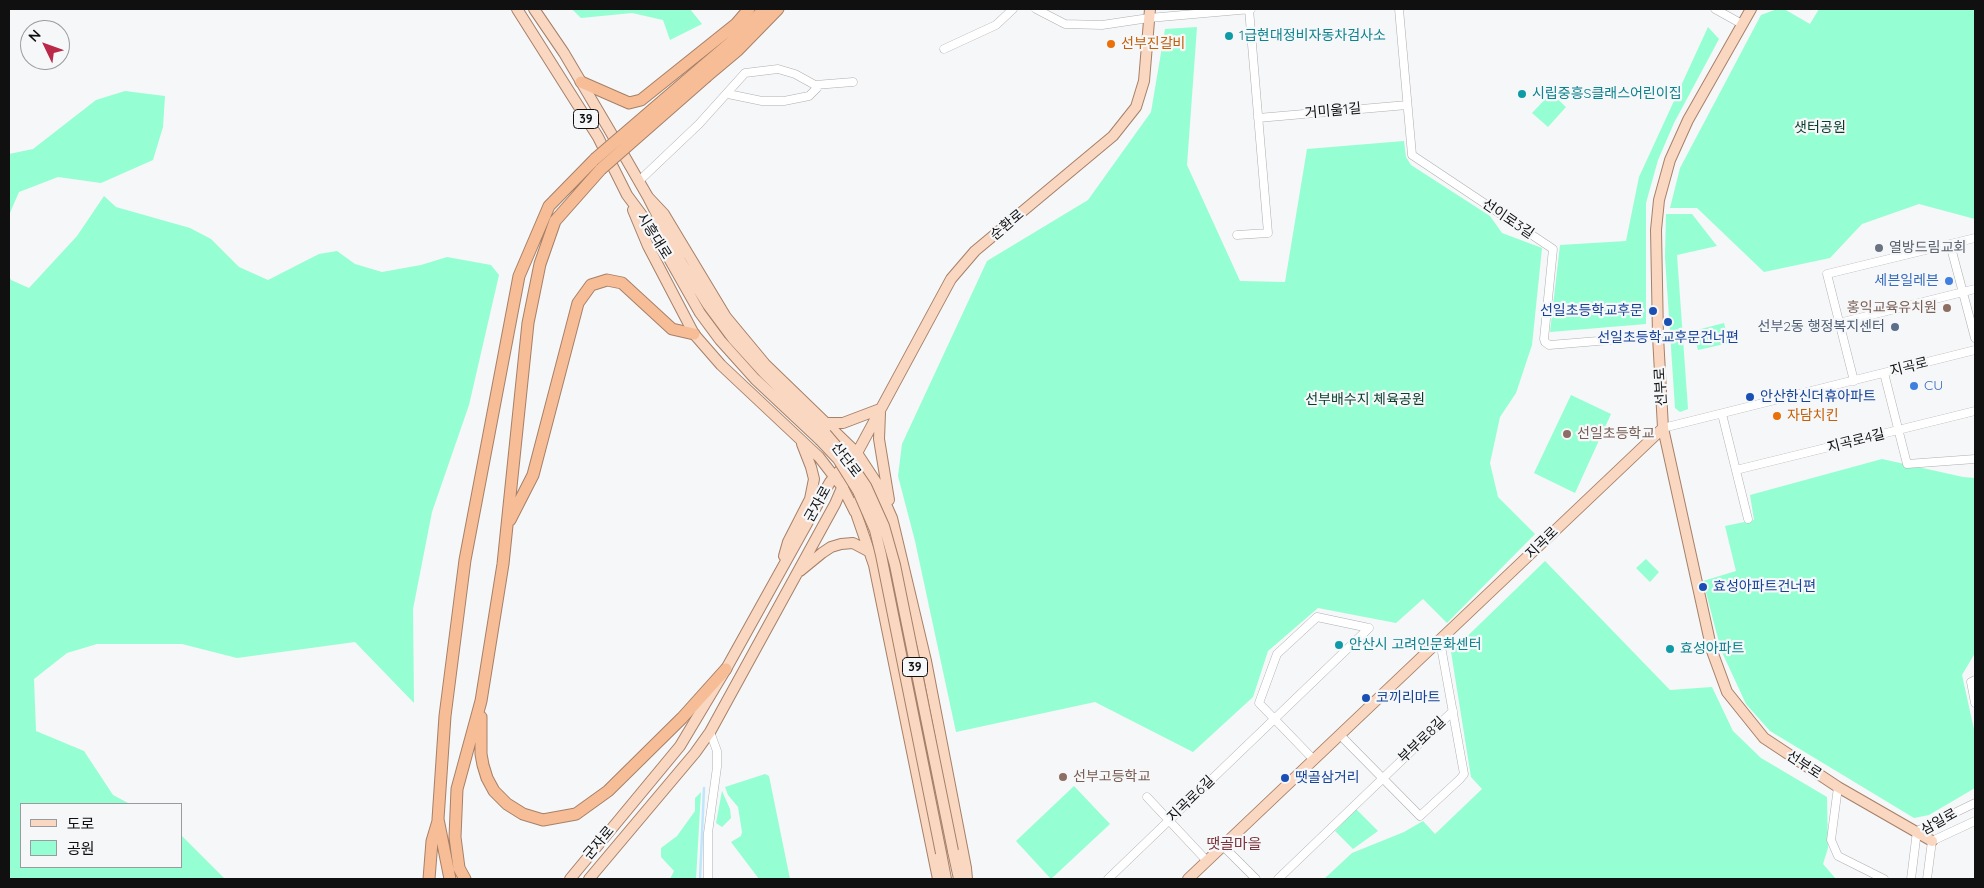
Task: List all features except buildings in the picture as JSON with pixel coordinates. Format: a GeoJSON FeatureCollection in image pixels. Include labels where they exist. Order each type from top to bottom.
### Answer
{"type":"FeatureCollection","features":[{"type":"Feature","properties":{"kind":"highway"},"geometry":{"type":"LineString","coordinates":[[581,82],[629,103],[641,100],[736,24],[749,9]]}},
{"type":"Feature","properties":{"kind":"highway"},"geometry":{"type":"LineString","coordinates":[[429,879],[432,841],[438,819],[445,716],[465,560],[519,276],[549,206],[704,71],[764,9]]}},
{"type":"Feature","properties":{"kind":"highway"},"geometry":{"type":"LineString","coordinates":[[704,71],[738,50],[778,9]]}},
{"type":"Feature","properties":{"kind":"highway"},"geometry":{"type":"LineString","coordinates":[[465,879],[459,868],[455,837],[457,790],[481,701],[503,564],[528,323],[540,264],[555,221],[598,164]]}},
{"type":"Feature","properties":{"kind":"highway"},"geometry":{"type":"LineString","coordinates":[[507,526],[533,475],[578,303],[591,285],[607,280],[622,283],[672,329],[694,334]]}},
{"type":"Feature","properties":{"kind":"highway"},"geometry":{"type":"LineString","coordinates":[[481,701],[481,754],[487,778],[494,791],[507,804],[523,814],[543,820],[576,814],[608,791],[682,718],[726,669]]}},
{"type":"Feature","properties":{"kind":"highway"},"geometry":{"type":"LineString","coordinates":[[438,819],[450,879]]}},
{"type":"Feature","properties":{"kind":"main road","name":"시흥대로"},"geometry":{"type":"LineString","coordinates":[[517,9],[598,137],[626,195],[657,228]]}},
{"type":"Feature","properties":{"kind":"main road","name":"시흥대로"},"geometry":{"type":"LineString","coordinates":[[534,9],[581,82],[648,197],[657,228],[696,306],[720,340],[755,379],[824,432]]}},
{"type":"Feature","properties":{"kind":"main road","name":"선부로"},"geometry":{"type":"LineString","coordinates":[[1751,9],[1688,120],[1670,160],[1659,200],[1656,230],[1658,336],[1663,428],[1712,651],[1726,692],[1764,738],[1838,787],[1932,841]]}},
{"type":"Feature","properties":{"kind":"main road","name":"순환로"},"geometry":{"type":"LineString","coordinates":[[857,452],[951,279],[975,251],[1113,136],[1136,107],[1144,81],[1149,13]]}},
{"type":"Feature","properties":{"kind":"main road"},"geometry":{"type":"LineString","coordinates":[[626,195],[648,246],[694,334],[720,365],[819,457],[843,488],[857,516],[870,552],[906,719],[937,878]]}},
{"type":"Feature","properties":{"kind":"main road"},"geometry":{"type":"LineString","coordinates":[[648,197],[664,214],[726,317],[765,364],[803,399],[824,432],[857,452],[876,482],[892,520]]}},
{"type":"Feature","properties":{"kind":"main road"},"geometry":{"type":"LineString","coordinates":[[824,432],[880,410],[879,439],[883,472],[892,520],[926,661],[967,879]]}},
{"type":"Feature","properties":{"kind":"main road"},"geometry":{"type":"LineString","coordinates":[[803,442],[813,447],[820,446],[826,442],[830,435],[829,428],[824,432]]}},
{"type":"Feature","properties":{"kind":"main road","name":"지곡로"},"geometry":{"type":"LineString","coordinates":[[1188,879],[1663,428]]}},
{"type":"Feature","properties":{"kind":"main road","name":"산단로"},"geometry":{"type":"LineString","coordinates":[[824,432],[838,459],[862,489]]}},
{"type":"Feature","properties":{"kind":"main road"},"geometry":{"type":"LineString","coordinates":[[779,574],[788,542],[810,499],[814,479],[803,442]]}},
{"type":"Feature","properties":{"kind":"main road","name":"군자로"},"geometry":{"type":"LineString","coordinates":[[570,879],[680,746],[726,669],[834,477],[857,452]]}},
{"type":"Feature","properties":{"kind":"main road","name":"군자로"},"geometry":{"type":"LineString","coordinates":[[589,879],[695,753],[710,732],[843,488],[857,452]]}},
{"type":"Feature","properties":{"kind":"main road","name":"39"},"geometry":{"type":"LineString","coordinates":[[862,489],[884,526],[895,565],[958,879]]}},
{"type":"Feature","properties":{"kind":"main road","name":"39"},"geometry":{"type":"LineString","coordinates":[[862,489],[881,555],[946,879]]}},
{"type":"Feature","properties":{"kind":"main road"},"geometry":{"type":"LineString","coordinates":[[857,516],[856,507],[862,495],[874,493],[885,503]]}},
{"type":"Feature","properties":{"kind":"main road"},"geometry":{"type":"LineString","coordinates":[[816,508],[825,506],[828,510],[828,516]]}},
{"type":"Feature","properties":{"kind":"main road"},"geometry":{"type":"LineString","coordinates":[[797,573],[831,547],[841,544],[853,543],[870,552]]}},
{"type":"Feature","properties":{"kind":"main road"},"geometry":{"type":"LineString","coordinates":[[597,879],[616,847]]}},
{"type":"Feature","properties":{"kind":"street"},"geometry":{"type":"LineString","coordinates":[[944,49],[996,25],[1013,9]]}},
{"type":"Feature","properties":{"kind":"street"},"geometry":{"type":"LineString","coordinates":[[1036,9],[1065,24],[1102,26],[1149,13],[1250,9],[1268,233],[1236,235]]}},
{"type":"Feature","properties":{"kind":"street","name":"선이로3길"},"geometry":{"type":"LineString","coordinates":[[1399,9],[1412,155],[1553,249],[1545,342],[1549,345],[1658,336]]}},
{"type":"Feature","properties":{"kind":"street"},"geometry":{"type":"LineString","coordinates":[[1715,9],[1742,24]]}},
{"type":"Feature","properties":{"kind":"street"},"geometry":{"type":"LineString","coordinates":[[639,181],[699,124],[745,73],[778,69],[794,74],[815,86],[853,82]]}},
{"type":"Feature","properties":{"kind":"street"},"geometry":{"type":"LineString","coordinates":[[728,94],[762,101],[784,100],[809,96],[817,88]]}},
{"type":"Feature","properties":{"kind":"street","name":"거미울1길"},"geometry":{"type":"LineString","coordinates":[[1258,118],[1407,105]]}},
{"type":"Feature","properties":{"kind":"street"},"geometry":{"type":"LineString","coordinates":[[1854,381],[1827,274],[1975,238]]}},
{"type":"Feature","properties":{"kind":"street"},"geometry":{"type":"LineString","coordinates":[[1950,244],[1975,338]]}},
{"type":"Feature","properties":{"kind":"street"},"geometry":{"type":"LineString","coordinates":[[1839,323],[1975,290]]}},
{"type":"Feature","properties":{"kind":"street","name":"지곡로"},"geometry":{"type":"LineString","coordinates":[[1663,428],[1975,350]]}},
{"type":"Feature","properties":{"kind":"street"},"geometry":{"type":"LineString","coordinates":[[1884,373],[1907,464],[1975,459]]}},
{"type":"Feature","properties":{"kind":"street","name":"지곡로4길"},"geometry":{"type":"LineString","coordinates":[[1736,470],[1975,411]]}},
{"type":"Feature","properties":{"kind":"street"},"geometry":{"type":"LineString","coordinates":[[1722,414],[1748,519]]}},
{"type":"Feature","properties":{"kind":"street","name":"지곡로6길"},"geometry":{"type":"LineString","coordinates":[[1108,879],[1169,821],[1275,719],[1369,628],[1317,617],[1277,654],[1258,703],[1275,719]]}},
{"type":"Feature","properties":{"kind":"street","name":"부부로8길"},"geometry":{"type":"LineString","coordinates":[[1278,879],[1453,711],[1440,640]]}},
{"type":"Feature","properties":{"kind":"street"},"geometry":{"type":"LineString","coordinates":[[1975,680],[1971,682],[1975,702]]}},
{"type":"Feature","properties":{"kind":"street"},"geometry":{"type":"LineString","coordinates":[[1340,735],[1420,816],[1464,774],[1453,711]]}},
{"type":"Feature","properties":{"kind":"street"},"geometry":{"type":"LineString","coordinates":[[1275,719],[1314,760]]}},
{"type":"Feature","properties":{"kind":"street"},"geometry":{"type":"LineString","coordinates":[[708,879],[708,833],[717,767],[716,751],[710,732]]}},
{"type":"Feature","properties":{"kind":"street"},"geometry":{"type":"LineString","coordinates":[[1838,787],[1831,840],[1838,856],[1884,879]]}},
{"type":"Feature","properties":{"kind":"street"},"geometry":{"type":"LineString","coordinates":[[1147,797],[1207,861]]}},
{"type":"Feature","properties":{"kind":"street","name":"삼일로"},"geometry":{"type":"LineString","coordinates":[[1911,879],[1917,831],[1975,804]]}},
{"type":"Feature","properties":{"kind":"street","name":"삼일로"},"geometry":{"type":"LineString","coordinates":[[1927,879],[1932,841],[1975,821]]}},
{"type":"Feature","properties":{"kind":"street"},"geometry":{"type":"LineString","coordinates":[[1223,846],[1256,879]]}},
{"type":"Feature","properties":{"kind":"green space"},"geometry":{"type":"Polygon","coordinates":[[[572,9],[690,9],[702,24],[670,40],[663,20],[632,13],[581,18],[572,9]]]}},
{"type":"Feature","properties":{"kind":"green space","name":"샛터공원"},"geometry":{"type":"Polygon","coordinates":[[[1777,9],[1784,9],[1810,24],[1819,9],[1975,9],[1975,219],[1919,204],[1862,224],[1830,258],[1764,272],[1697,208],[1670,208],[1680,168],[1761,15],[1777,9]]]}},
{"type":"Feature","properties":{"kind":"green space","name":"선부배수지 체육공원"},"geometry":{"type":"Polygon","coordinates":[[[1197,27],[1187,165],[1240,281],[1285,282],[1307,149],[1404,141],[1406,157],[1411,165],[1490,216],[1502,233],[1542,248],[1532,345],[1516,393],[1500,417],[1490,463],[1498,497],[1535,534],[1447,623],[1423,599],[1396,623],[1318,608],[1268,651],[1253,697],[1193,752],[1095,702],[956,732],[915,541],[898,476],[902,444],[987,261],[1088,200],[1151,112],[1165,29],[1197,27]]]}},
{"type":"Feature","properties":{"kind":"green space"},"geometry":{"type":"Polygon","coordinates":[[[1708,27],[1719,39],[1674,123],[1658,160],[1646,203],[1646,324],[1550,332],[1560,245],[1626,241],[1639,177],[1708,27]]]}},
{"type":"Feature","properties":{"kind":"green space"},"geometry":{"type":"Polygon","coordinates":[[[125,91],[165,96],[163,127],[153,160],[101,183],[58,177],[19,192],[9,215],[9,154],[33,149],[96,100],[125,91]]]}},
{"type":"Feature","properties":{"kind":"green space"},"geometry":{"type":"Polygon","coordinates":[[[1551,93],[1566,107],[1548,127],[1532,113],[1551,93]]]}},
{"type":"Feature","properties":{"kind":"green space"},"geometry":{"type":"Polygon","coordinates":[[[104,196],[116,207],[190,228],[211,239],[239,267],[268,280],[319,254],[337,251],[355,264],[382,272],[421,265],[447,257],[491,265],[499,275],[469,405],[432,512],[413,609],[414,703],[355,642],[237,658],[182,644],[97,644],[67,653],[34,679],[36,731],[84,751],[113,795],[128,803],[20,803],[20,868],[182,868],[182,836],[225,879],[9,879],[9,276],[11,280],[29,288],[77,236],[104,196]]]}},
{"type":"Feature","properties":{"kind":"green space"},"geometry":{"type":"Polygon","coordinates":[[[1666,214],[1692,214],[1717,246],[1677,255],[1688,409],[1680,412],[1675,408],[1665,257],[1666,214]]]}},
{"type":"Feature","properties":{"kind":"green space"},"geometry":{"type":"Polygon","coordinates":[[[1724,323],[1729,343],[1698,350],[1693,331],[1724,323]]]}},
{"type":"Feature","properties":{"kind":"green space"},"geometry":{"type":"Polygon","coordinates":[[[1571,395],[1611,414],[1575,493],[1534,473],[1571,395]]]}},
{"type":"Feature","properties":{"kind":"green space"},"geometry":{"type":"Polygon","coordinates":[[[1882,459],[1975,478],[1975,653],[1962,675],[1975,734],[1975,788],[1929,815],[1914,818],[1770,731],[1746,704],[1721,650],[1703,581],[1736,571],[1725,526],[1754,520],[1750,495],[1882,459]]]}},
{"type":"Feature","properties":{"kind":"green space"},"geometry":{"type":"Polygon","coordinates":[[[1646,559],[1659,572],[1650,582],[1636,568],[1646,559]]]}},
{"type":"Feature","properties":{"kind":"green space"},"geometry":{"type":"Polygon","coordinates":[[[1545,561],[1670,690],[1712,687],[1733,731],[1761,758],[1827,797],[1828,848],[1823,864],[1836,879],[1324,879],[1352,853],[1404,832],[1423,821],[1435,834],[1482,789],[1471,777],[1451,652],[1545,561]]]}},
{"type":"Feature","properties":{"kind":"green space"},"geometry":{"type":"Polygon","coordinates":[[[765,774],[769,776],[790,879],[759,879],[731,842],[741,836],[742,832],[738,807],[728,795],[725,787],[765,774]]]}},
{"type":"Feature","properties":{"kind":"green space"},"geometry":{"type":"Polygon","coordinates":[[[1074,786],[1110,824],[1051,879],[1016,841],[1074,786]]]}},
{"type":"Feature","properties":{"kind":"green space"},"geometry":{"type":"Polygon","coordinates":[[[722,791],[730,809],[731,818],[722,827],[716,823],[722,791]]]}},
{"type":"Feature","properties":{"kind":"green space"},"geometry":{"type":"Polygon","coordinates":[[[701,792],[696,879],[670,879],[674,871],[661,857],[661,848],[677,836],[695,811],[695,798],[701,792]]]}},
{"type":"Feature","properties":{"kind":"green space"},"geometry":{"type":"Polygon","coordinates":[[[1356,809],[1378,831],[1353,849],[1335,831],[1356,809]]]}},
{"type":"Feature","properties":{"kind":"waterway"},"geometry":{"type":"LineString","coordinates":[[700,879],[704,788]]}},
{"type":"Feature","properties":{"kind":"place","name":"1급현대정비자동차검사소"},"geometry":{"type":"Point","coordinates":[1229,36]}},
{"type":"Feature","properties":{"kind":"place","name":"선부진갈비"},"geometry":{"type":"Point","coordinates":[1111,44]}},
{"type":"Feature","properties":{"kind":"place","name":"시립중흥S클래스어린이집"},"geometry":{"type":"Point","coordinates":[1522,94]}},
{"type":"Feature","properties":{"kind":"place","name":"열방드림교회"},"geometry":{"type":"Point","coordinates":[1879,248]}},
{"type":"Feature","properties":{"kind":"place","name":"세븐일레븐"},"geometry":{"type":"Point","coordinates":[1949,281]}},
{"type":"Feature","properties":{"kind":"place","name":"홍익교육유치원"},"geometry":{"type":"Point","coordinates":[1947,308]}},
{"type":"Feature","properties":{"kind":"place","name":"선일초등학교후문"},"geometry":{"type":"Point","coordinates":[1653,311]}},
{"type":"Feature","properties":{"kind":"place","name":"선일초등학교후문건너편"},"geometry":{"type":"Point","coordinates":[1668,322]}},
{"type":"Feature","properties":{"kind":"place","name":"선부2동 행정복지센터"},"geometry":{"type":"Point","coordinates":[1895,327]}},
{"type":"Feature","properties":{"kind":"place","name":"CU"},"geometry":{"type":"Point","coordinates":[1914,386]}},
{"type":"Feature","properties":{"kind":"place","name":"안산한신더휴아파트"},"geometry":{"type":"Point","coordinates":[1750,397]}},
{"type":"Feature","properties":{"kind":"place","name":"자담치킨"},"geometry":{"type":"Point","coordinates":[1777,416]}},
{"type":"Feature","properties":{"kind":"place","name":"선일초등학교"},"geometry":{"type":"Point","coordinates":[1567,434]}},
{"type":"Feature","properties":{"kind":"place","name":"효성아파트건너편"},"geometry":{"type":"Point","coordinates":[1703,587]}},
{"type":"Feature","properties":{"kind":"place","name":"안산시 고려인문화센터"},"geometry":{"type":"Point","coordinates":[1339,645]}},
{"type":"Feature","properties":{"kind":"place","name":"효성아파트"},"geometry":{"type":"Point","coordinates":[1670,649]}},
{"type":"Feature","properties":{"kind":"place","name":"코끼리마트"},"geometry":{"type":"Point","coordinates":[1366,698]}},
{"type":"Feature","properties":{"kind":"place","name":"선부고등학교"},"geometry":{"type":"Point","coordinates":[1063,777]}},
{"type":"Feature","properties":{"kind":"place","name":"땟골삼거리"},"geometry":{"type":"Point","coordinates":[1285,778]}},
{"type":"Feature","properties":{"kind":"district","name":"땟골마을"},"geometry":{"type":"Point","coordinates":[1234,844]}}]}
